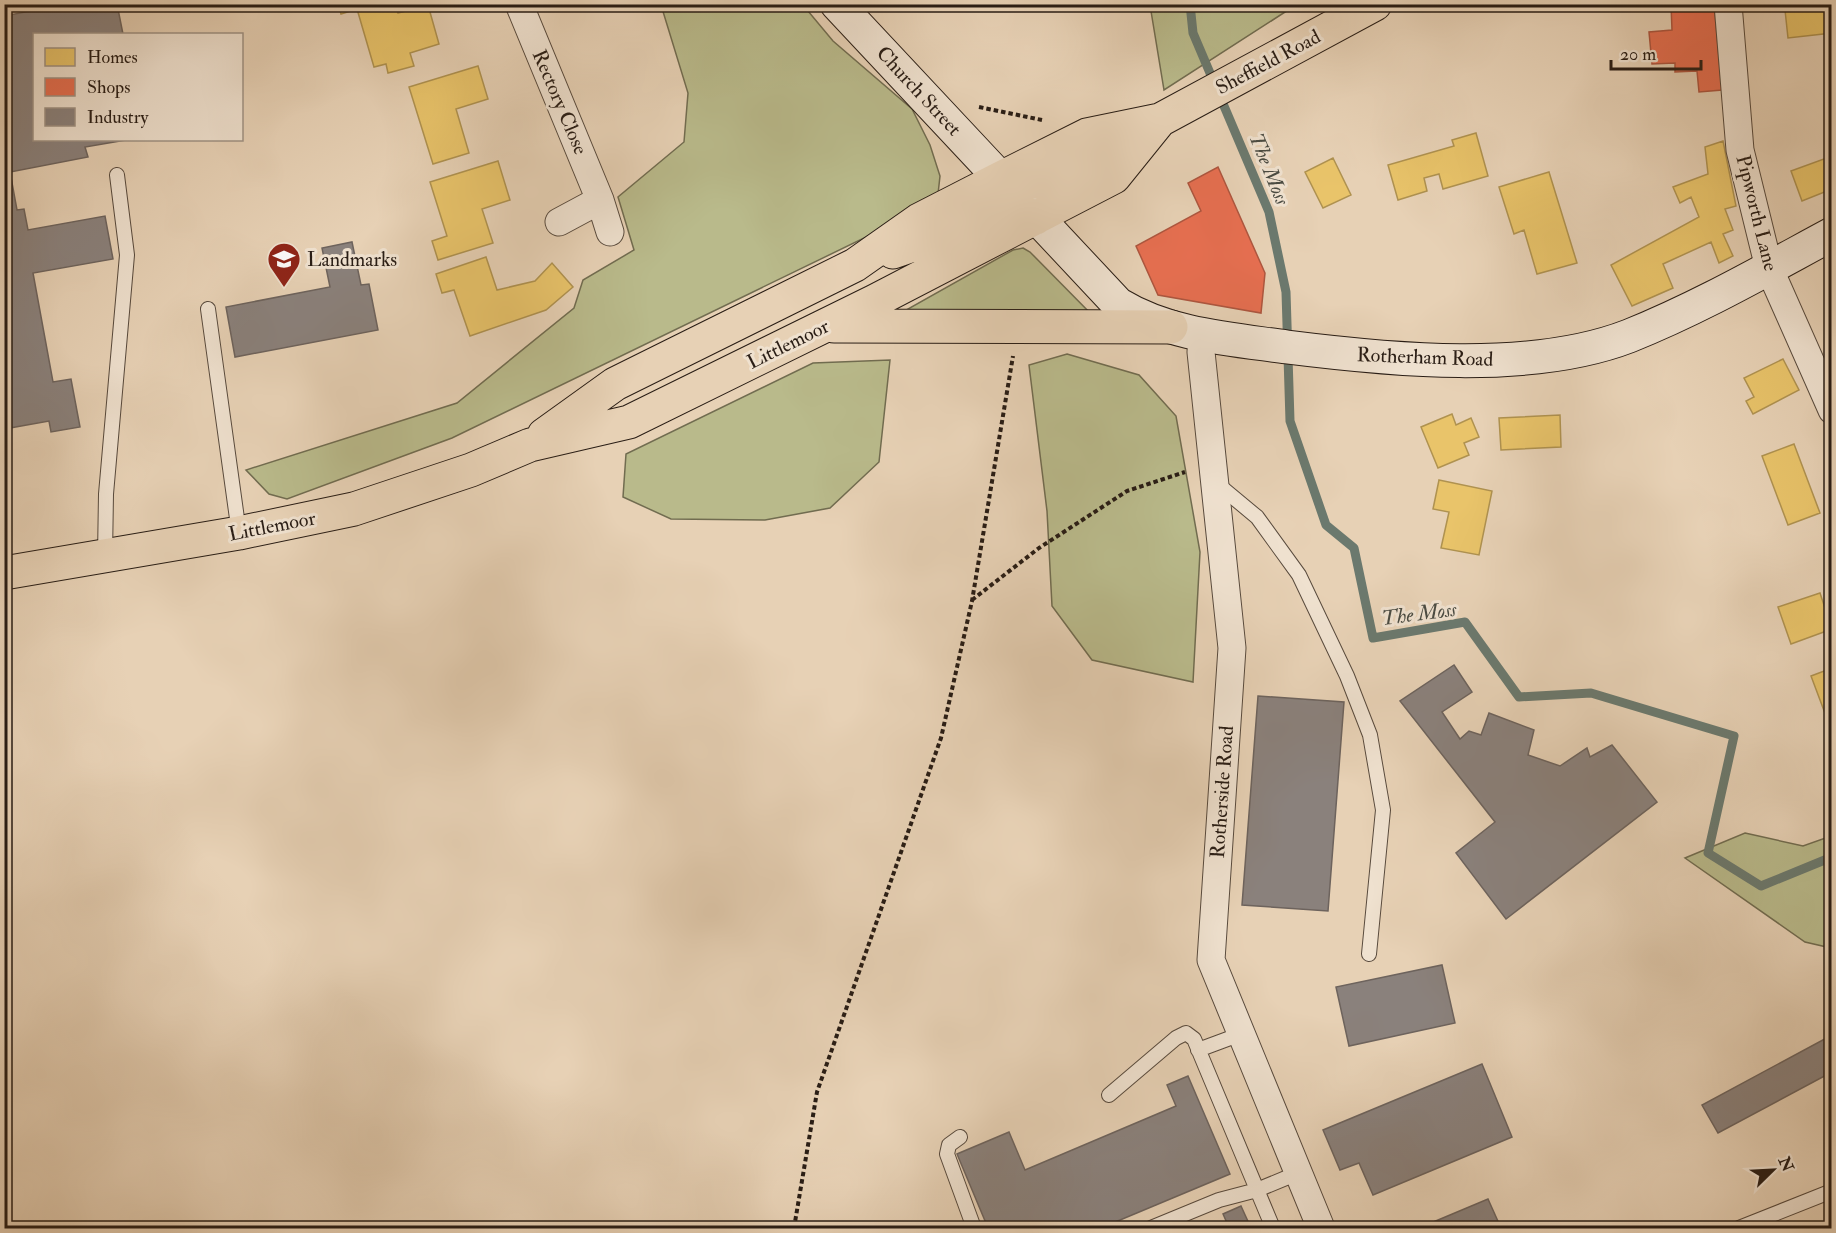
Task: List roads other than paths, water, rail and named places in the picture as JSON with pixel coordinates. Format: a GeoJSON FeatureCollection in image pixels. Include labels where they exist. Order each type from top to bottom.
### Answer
{"type":"FeatureCollection","features":[{"type":"Feature","properties":{"kind":"main road","name":"Church Street"},"geometry":{"type":"LineString","coordinates":[[837,4],[1036,218]]}},
{"type":"Feature","properties":{"kind":"main road","name":"Sheffield Road"},"geometry":{"type":"LineString","coordinates":[[1036,218],[1114,177],[1160,120],[1375,4]]}},
{"type":"Feature","properties":{"kind":"main road"},"geometry":{"type":"LineString","coordinates":[[999,178],[1026,184],[1040,183],[1082,170],[1160,120]]}},
{"type":"Feature","properties":{"kind":"main road","name":"Littlemoor"},"geometry":{"type":"LineString","coordinates":[[530,445],[615,384],[855,265],[919,220],[999,178]]}},
{"type":"Feature","properties":{"kind":"main road"},"geometry":{"type":"LineString","coordinates":[[855,265],[947,234],[991,214],[1011,210],[1036,218]]}},
{"type":"Feature","properties":{"kind":"main road","name":"Littlemoor"},"geometry":{"type":"LineString","coordinates":[[4,573],[239,533],[354,509],[471,470],[530,445],[629,422],[825,326],[1036,218]]}},
{"type":"Feature","properties":{"kind":"main road","name":"Rotherham Road"},"geometry":{"type":"LineString","coordinates":[[1036,218],[1118,304],[1137,315],[1186,331],[1331,352],[1453,360],[1537,357],[1627,337],[1769,268],[1832,234]]}},
{"type":"Feature","properties":{"kind":"main road"},"geometry":{"type":"LineString","coordinates":[[825,326],[1019,326],[1186,331]]}},
{"type":"Feature","properties":{"kind":"street","name":"Rectory Close"},"geometry":{"type":"LineString","coordinates":[[519,4],[600,200],[610,232]]}},
{"type":"Feature","properties":{"kind":"street","name":"Pipworth Lane"},"geometry":{"type":"LineString","coordinates":[[1728,4],[1740,150],[1769,268],[1832,410]]}},
{"type":"Feature","properties":{"kind":"street"},"geometry":{"type":"LineString","coordinates":[[559,222],[600,200]]}},
{"type":"Feature","properties":{"kind":"street","name":"Rotherside Road"},"geometry":{"type":"LineString","coordinates":[[1186,331],[1201,352],[1232,648],[1211,960],[1321,1228]]}},
{"type":"Feature","properties":{"kind":"lane"},"geometry":{"type":"LineString","coordinates":[[105,557],[106,494],[127,255],[117,175]]}},
{"type":"Feature","properties":{"kind":"lane"},"geometry":{"type":"LineString","coordinates":[[208,309],[239,533]]}},
{"type":"Feature","properties":{"kind":"lane"},"geometry":{"type":"LineString","coordinates":[[1215,472],[1257,517],[1299,575],[1347,676],[1370,735],[1383,810],[1369,954]]}},
{"type":"Feature","properties":{"kind":"lane"},"geometry":{"type":"LineString","coordinates":[[1109,1095],[1176,1038],[1186,1033],[1194,1039],[1273,1228]]}},
{"type":"Feature","properties":{"kind":"lane"},"geometry":{"type":"LineString","coordinates":[[1198,1050],[1241,1034]]}},
{"type":"Feature","properties":{"kind":"lane"},"geometry":{"type":"LineString","coordinates":[[960,1137],[949,1145],[947,1154],[974,1228]]}},
{"type":"Feature","properties":{"kind":"lane"},"geometry":{"type":"LineString","coordinates":[[1151,1228],[1219,1200],[1257,1190],[1298,1173]]}},
{"type":"Feature","properties":{"kind":"lane"},"geometry":{"type":"LineString","coordinates":[[1739,1228],[1832,1191]]}},
{"type":"Feature","properties":{"kind":"waterway","name":"The Moss"},"geometry":{"type":"LineString","coordinates":[[1190,4],[1193,33],[1269,212],[1286,292],[1290,421],[1326,525],[1354,548],[1373,638],[1465,622],[1519,697],[1591,693],[1734,736],[1708,853],[1761,886],[1832,857]]}},
{"type":"Feature","properties":{"kind":"place","name":"Landmarks"},"geometry":{"type":"Point","coordinates":[284,288]}}]}
